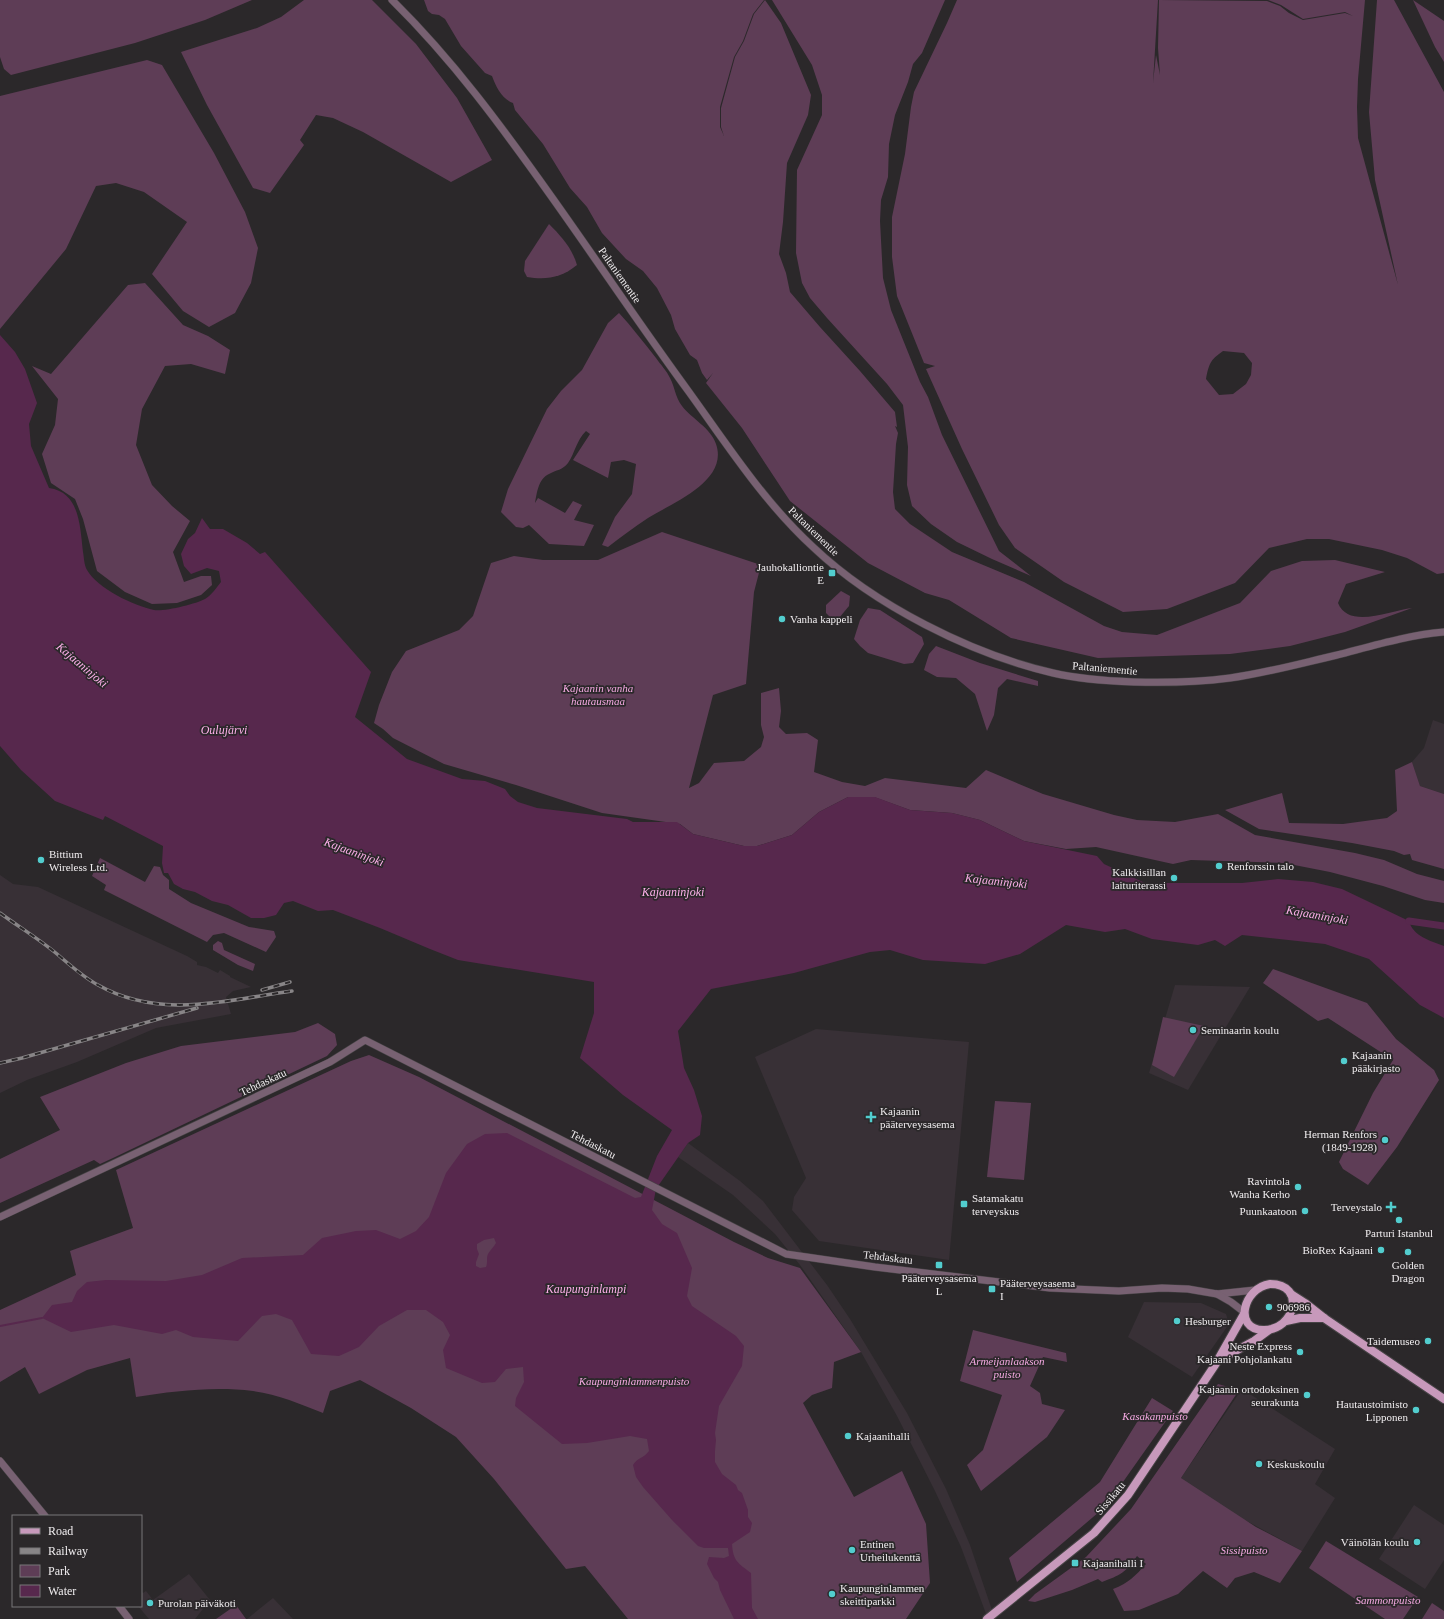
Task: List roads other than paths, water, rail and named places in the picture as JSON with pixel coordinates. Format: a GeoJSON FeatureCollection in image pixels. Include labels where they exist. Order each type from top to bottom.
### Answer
{"type":"FeatureCollection","features":[{"type":"Feature","properties":{"kind":"main road"},"geometry":{"type":"LineString","coordinates":[[1291,1294],[1292,1310],[1282,1325],[1269,1330],[1262,1330],[1254,1328],[1248,1322],[1244,1313],[1246,1303],[1255,1290],[1266,1285],[1275,1284],[1286,1287],[1291,1294],[1324,1318],[1444,1399]]}},
{"type":"Feature","properties":{"kind":"main road","name":"Sissikatu"},"geometry":{"type":"LineString","coordinates":[[987,1619],[1094,1533],[1128,1495],[1155,1458],[1218,1361],[1244,1313]]}},
{"type":"Feature","properties":{"kind":"main road"},"geometry":{"type":"LineString","coordinates":[[1286,1321],[1300,1318],[1324,1318]]}},
{"type":"Feature","properties":{"kind":"main road","name":"Sissikatu"},"geometry":{"type":"LineString","coordinates":[[1218,1361],[1254,1341],[1269,1330]]}},
{"type":"Feature","properties":{"kind":"street","name":"Paltaniementie"},"geometry":{"type":"LineString","coordinates":[[392,0],[455,67],[494,117],[667,362],[764,495],[791,526],[815,550],[842,572],[896,608],[923,623],[972,646],[1032,667],[1079,677],[1135,682],[1169,682],[1230,678],[1284,667],[1412,636],[1444,632]]}},
{"type":"Feature","properties":{"kind":"street","name":"Tehdaskatu"},"geometry":{"type":"LineString","coordinates":[[0,1217],[330,1062],[365,1040],[786,1254],[875,1267],[1050,1288],[1119,1291],[1188,1289],[1217,1294],[1255,1290]]}},
{"type":"Feature","properties":{"kind":"street","name":"Tehdaskatu"},"geometry":{"type":"LineString","coordinates":[[1217,1294],[1231,1302],[1244,1313]]}},
{"type":"Feature","properties":{"kind":"street"},"geometry":{"type":"LineString","coordinates":[[0,1461],[44,1515]]}},
{"type":"Feature","properties":{"kind":"street"},"geometry":{"type":"LineString","coordinates":[[120,1607],[129,1619]]}},
{"type":"Feature","properties":{"kind":"water","name":"Oulujärvi"},"geometry":{"type":"Polygon","coordinates":[[[0,335],[15,352],[25,369],[37,403],[29,424],[31,446],[49,488],[59,491],[67,496],[73,503],[81,532],[85,566],[92,577],[107,590],[136,605],[154,610],[172,609],[207,598],[221,582],[219,571],[207,568],[191,574],[184,566],[181,554],[188,539],[195,533],[202,518],[210,529],[223,529],[247,543],[260,554],[265,552],[371,672],[355,717],[407,759],[462,779],[485,781],[505,789],[510,796],[518,802],[537,808],[627,819],[633,822],[677,822],[693,834],[744,846],[757,846],[792,835],[819,812],[848,797],[875,797],[910,810],[952,813],[980,820],[1024,841],[1097,856],[1104,864],[1145,883],[1242,883],[1278,879],[1313,882],[1342,889],[1409,921],[1414,931],[1418,934],[1428,940],[1444,946],[1444,1018],[1420,1005],[1369,959],[1325,944],[1242,935],[1225,946],[1215,940],[1198,945],[1152,939],[1125,929],[1105,932],[1066,925],[1020,954],[985,964],[923,960],[890,950],[870,952],[794,973],[711,989],[678,1031],[684,1068],[694,1090],[702,1116],[700,1135],[688,1143],[656,1189],[652,1210],[662,1224],[677,1233],[692,1268],[687,1296],[692,1306],[736,1336],[744,1346],[742,1366],[719,1406],[715,1433],[715,1462],[722,1474],[736,1485],[738,1490],[742,1493],[748,1510],[748,1517],[752,1523],[750,1532],[732,1544],[735,1558],[751,1573],[752,1608],[758,1619],[734,1619],[720,1590],[718,1582],[714,1578],[707,1564],[709,1557],[724,1558],[729,1556],[728,1548],[704,1548],[698,1546],[672,1520],[636,1477],[633,1465],[649,1451],[647,1439],[630,1436],[587,1443],[562,1444],[515,1406],[516,1398],[524,1382],[523,1367],[506,1369],[495,1382],[482,1383],[446,1368],[443,1350],[450,1335],[443,1322],[426,1310],[407,1310],[379,1326],[359,1347],[339,1356],[311,1354],[292,1320],[276,1314],[262,1316],[238,1341],[193,1337],[176,1330],[162,1334],[114,1325],[71,1332],[42,1318],[52,1305],[72,1302],[77,1291],[87,1282],[106,1280],[166,1281],[202,1275],[242,1258],[303,1255],[322,1238],[356,1231],[376,1230],[400,1239],[416,1231],[429,1217],[446,1173],[467,1144],[485,1134],[507,1133],[635,1198],[641,1197],[657,1156],[672,1130],[623,1095],[580,1058],[594,1013],[594,982],[458,960],[333,910],[318,911],[293,901],[284,903],[276,915],[264,918],[251,918],[228,905],[212,901],[195,892],[183,889],[174,884],[168,873],[164,873],[162,863],[163,846],[105,816],[103,820],[55,801],[21,770],[0,746],[0,335]],[[494,1238],[484,1240],[477,1244],[479,1254],[476,1266],[480,1268],[486,1267],[488,1254],[496,1243],[494,1238]]]}},
{"type":"Feature","properties":{"kind":"waterway"},"geometry":{"type":"LineString","coordinates":[[1409,921],[1444,926]]}},
{"type":"Feature","properties":{"kind":"waterway"},"geometry":{"type":"LineString","coordinates":[[0,1326],[42,1318]]}},
{"type":"Feature","properties":{"kind":"railway"},"geometry":{"type":"LineString","coordinates":[[0,913],[43,943],[87,978],[121,996],[145,1002],[169,1005],[218,1002],[292,991]]}},
{"type":"Feature","properties":{"kind":"railway"},"geometry":{"type":"LineString","coordinates":[[262,990],[290,982]]}},
{"type":"Feature","properties":{"kind":"railway"},"geometry":{"type":"LineString","coordinates":[[0,1063],[197,1008]]}},
{"type":"Feature","properties":{"kind":"place","name":"Jauhokalliontie E"},"geometry":{"type":"Point","coordinates":[832,573]}},
{"type":"Feature","properties":{"kind":"place","name":"Vanha kappeli"},"geometry":{"type":"Point","coordinates":[782,619]}},
{"type":"Feature","properties":{"kind":"place","name":"Bittium Wireless Ltd."},"geometry":{"type":"Point","coordinates":[41,860]}},
{"type":"Feature","properties":{"kind":"place","name":"Renforssin talo"},"geometry":{"type":"Point","coordinates":[1219,866]}},
{"type":"Feature","properties":{"kind":"place","name":"Kalkkisillan laituriterassi"},"geometry":{"type":"Point","coordinates":[1174,878]}},
{"type":"Feature","properties":{"kind":"place","name":"Seminaarin koulu"},"geometry":{"type":"Point","coordinates":[1193,1030]}},
{"type":"Feature","properties":{"kind":"place","name":"Kajaanin pääkirjasto"},"geometry":{"type":"Point","coordinates":[1344,1061]}},
{"type":"Feature","properties":{"kind":"place","name":"Kajaanin pääterveysasema"},"geometry":{"type":"Point","coordinates":[871,1117]}},
{"type":"Feature","properties":{"kind":"place","name":"Herman Renfors (1849-1928)"},"geometry":{"type":"Point","coordinates":[1385,1140]}},
{"type":"Feature","properties":{"kind":"place","name":"Ravintola Wanha Kerho"},"geometry":{"type":"Point","coordinates":[1298,1187]}},
{"type":"Feature","properties":{"kind":"place","name":"Satamakatu terveyskus"},"geometry":{"type":"Point","coordinates":[964,1204]}},
{"type":"Feature","properties":{"kind":"place","name":"Terveystalo"},"geometry":{"type":"Point","coordinates":[1391,1207]}},
{"type":"Feature","properties":{"kind":"place","name":"Puunkaatoon"},"geometry":{"type":"Point","coordinates":[1305,1211]}},
{"type":"Feature","properties":{"kind":"place","name":"Parturi Istanbul"},"geometry":{"type":"Point","coordinates":[1399,1220]}},
{"type":"Feature","properties":{"kind":"place","name":"BioRex Kajaani"},"geometry":{"type":"Point","coordinates":[1381,1250]}},
{"type":"Feature","properties":{"kind":"place","name":"Golden Dragon"},"geometry":{"type":"Point","coordinates":[1408,1252]}},
{"type":"Feature","properties":{"kind":"place","name":"Pääterveysasema L"},"geometry":{"type":"Point","coordinates":[939,1265]}},
{"type":"Feature","properties":{"kind":"place","name":"Pääterveysasema I"},"geometry":{"type":"Point","coordinates":[992,1289]}},
{"type":"Feature","properties":{"kind":"place","name":"906986"},"geometry":{"type":"Point","coordinates":[1269,1307]}},
{"type":"Feature","properties":{"kind":"place","name":"Hesburger"},"geometry":{"type":"Point","coordinates":[1177,1321]}},
{"type":"Feature","properties":{"kind":"place","name":"Taidemuseo"},"geometry":{"type":"Point","coordinates":[1428,1341]}},
{"type":"Feature","properties":{"kind":"place","name":"Neste Express Kajaani Pohjolankatu"},"geometry":{"type":"Point","coordinates":[1300,1352]}},
{"type":"Feature","properties":{"kind":"place","name":"Kajaanin ortodoksinen seurakunta"},"geometry":{"type":"Point","coordinates":[1307,1395]}},
{"type":"Feature","properties":{"kind":"place","name":"Hautaustoimisto Lipponen"},"geometry":{"type":"Point","coordinates":[1416,1410]}},
{"type":"Feature","properties":{"kind":"place","name":"Kajaanihalli"},"geometry":{"type":"Point","coordinates":[848,1436]}},
{"type":"Feature","properties":{"kind":"place","name":"Keskuskoulu"},"geometry":{"type":"Point","coordinates":[1259,1464]}},
{"type":"Feature","properties":{"kind":"place","name":"Väinölän koulu"},"geometry":{"type":"Point","coordinates":[1417,1542]}},
{"type":"Feature","properties":{"kind":"place","name":"Entinen Urheilukenttä"},"geometry":{"type":"Point","coordinates":[852,1550]}},
{"type":"Feature","properties":{"kind":"place","name":"Kajaanihalli I"},"geometry":{"type":"Point","coordinates":[1075,1563]}},
{"type":"Feature","properties":{"kind":"place","name":"Kaupunginlammen skeittiparkki"},"geometry":{"type":"Point","coordinates":[832,1594]}},
{"type":"Feature","properties":{"kind":"place","name":"Purolan päiväkoti"},"geometry":{"type":"Point","coordinates":[150,1603]}},
{"type":"Feature","properties":{"kind":"water label","name":"Kajaaninjoki"},"geometry":{"type":"Point","coordinates":[82,665]}},
{"type":"Feature","properties":{"kind":"water label","name":"Kajaaninjoki"},"geometry":{"type":"Point","coordinates":[354,852]}},
{"type":"Feature","properties":{"kind":"water label","name":"Kajaaninjoki"},"geometry":{"type":"Point","coordinates":[996,881]}},
{"type":"Feature","properties":{"kind":"water label","name":"Kajaaninjoki"},"geometry":{"type":"Point","coordinates":[673,892]}},
{"type":"Feature","properties":{"kind":"water label","name":"Kajaaninjoki"},"geometry":{"type":"Point","coordinates":[1317,915]}},
{"type":"Feature","properties":{"kind":"water label","name":"Kaupunginlampi"},"geometry":{"type":"Point","coordinates":[586,1289]}},
{"type":"Feature","properties":{"kind":"park label","name":"Kajaanin vanha hautausmaa"},"geometry":{"type":"Point","coordinates":[598,694]}},
{"type":"Feature","properties":{"kind":"park label","name":"Armeijanlaakson puisto"},"geometry":{"type":"Point","coordinates":[1007,1367]}},
{"type":"Feature","properties":{"kind":"park label","name":"Kaupunginlammenpuisto"},"geometry":{"type":"Point","coordinates":[634,1381]}},
{"type":"Feature","properties":{"kind":"park label","name":"Kasakanpuisto"},"geometry":{"type":"Point","coordinates":[1155,1416]}},
{"type":"Feature","properties":{"kind":"park label","name":"Sissipuisto"},"geometry":{"type":"Point","coordinates":[1244,1550]}},
{"type":"Feature","properties":{"kind":"park label","name":"Sammonpuisto"},"geometry":{"type":"Point","coordinates":[1388,1600]}}]}
